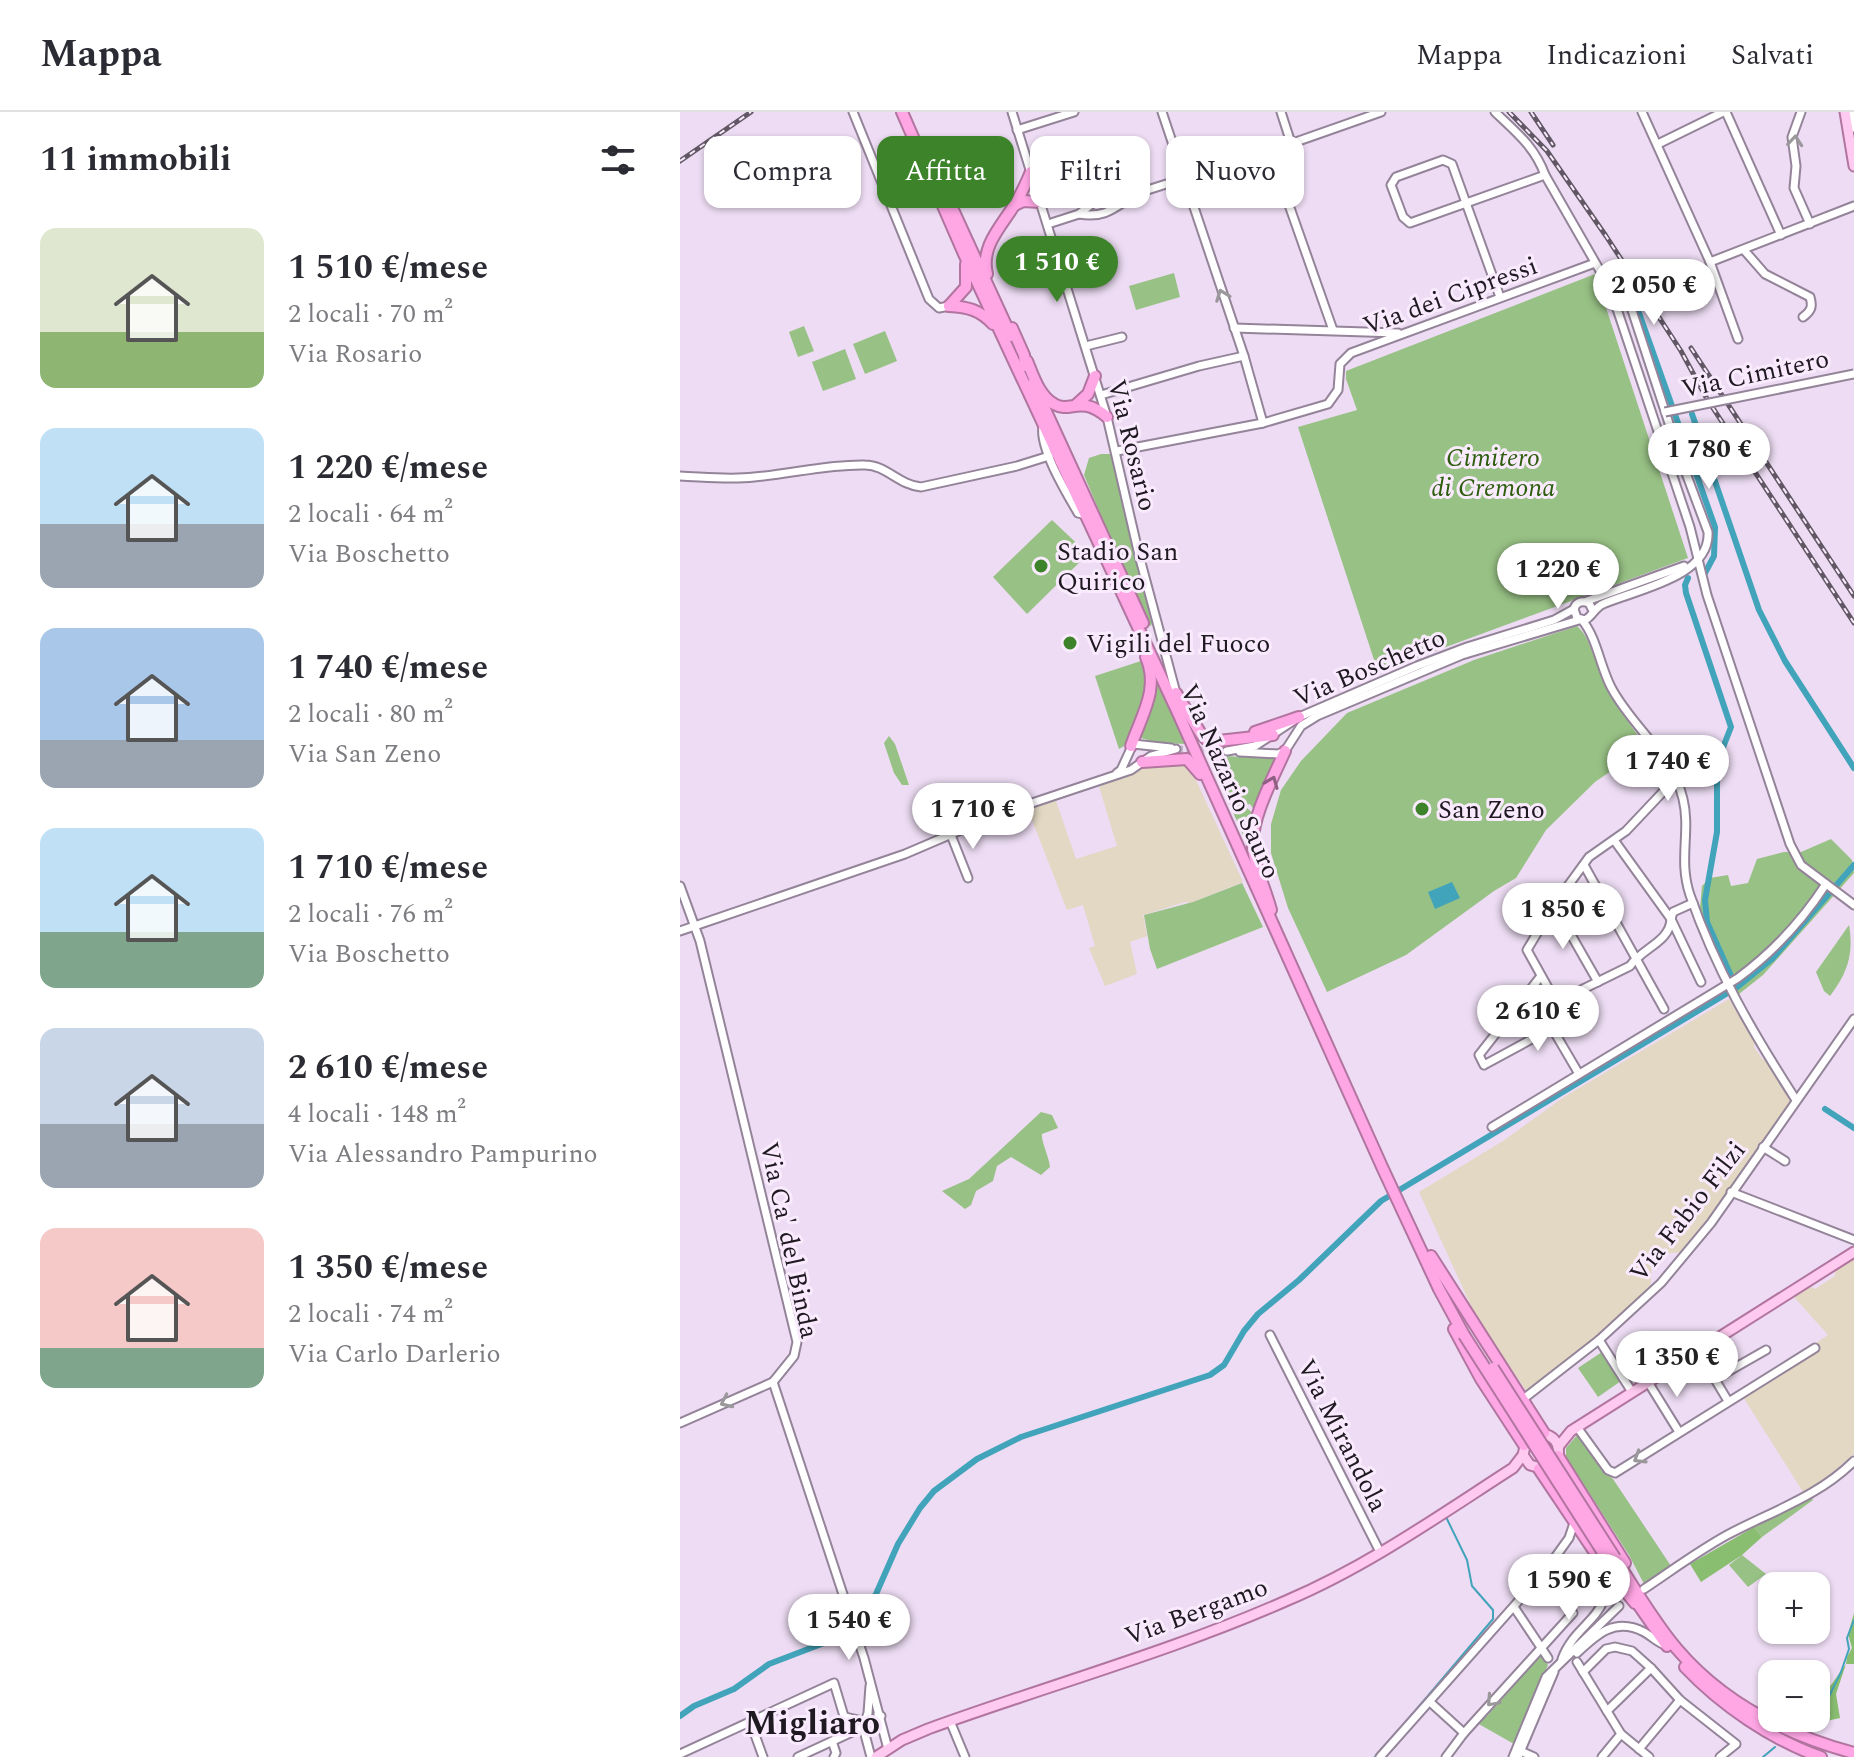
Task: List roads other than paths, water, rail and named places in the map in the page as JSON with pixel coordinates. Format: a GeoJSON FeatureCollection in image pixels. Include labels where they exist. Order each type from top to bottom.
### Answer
{"type":"FeatureCollection","features":[{"type":"Feature","properties":{"kind":"highway","name":"Via Nazario Sauro"},"geometry":{"type":"LineString","coordinates":[[902,112],[964,254],[1212,787],[1383,1169],[1431,1256],[1467,1334]]}},
{"type":"Feature","properties":{"kind":"highway","name":"Via Nazario Sauro"},"geometry":{"type":"LineString","coordinates":[[910,112],[1397,1184],[1439,1289],[1467,1334]]}},
{"type":"Feature","properties":{"kind":"highway"},"geometry":{"type":"LineString","coordinates":[[1030,174],[1015,205],[991,240],[985,265],[988,278],[1026,365],[1053,404],[1063,407],[1090,405],[1107,417]]}},
{"type":"Feature","properties":{"kind":"highway"},"geometry":{"type":"LineString","coordinates":[[1015,205],[1030,201]]}},
{"type":"Feature","properties":{"kind":"highway"},"geometry":{"type":"LineString","coordinates":[[949,306],[966,287],[964,254]]}},
{"type":"Feature","properties":{"kind":"highway"},"geometry":{"type":"LineString","coordinates":[[949,306],[984,314],[1003,337]]}},
{"type":"Feature","properties":{"kind":"highway"},"geometry":{"type":"LineString","coordinates":[[1026,365],[1037,384]]}},
{"type":"Feature","properties":{"kind":"highway"},"geometry":{"type":"LineString","coordinates":[[1075,405],[1088,394],[1095,376]]}},
{"type":"Feature","properties":{"kind":"highway"},"geometry":{"type":"LineString","coordinates":[[1130,750],[1149,703],[1151,685],[1144,650],[1146,644]]}},
{"type":"Feature","properties":{"kind":"highway"},"geometry":{"type":"LineString","coordinates":[[1176,693],[1209,742],[1273,735]]}},
{"type":"Feature","properties":{"kind":"highway"},"geometry":{"type":"LineString","coordinates":[[1241,737],[1299,717]]}},
{"type":"Feature","properties":{"kind":"highway"},"geometry":{"type":"LineString","coordinates":[[1271,910],[1254,855],[1253,838],[1258,817],[1285,751]]}},
{"type":"Feature","properties":{"kind":"highway"},"geometry":{"type":"LineString","coordinates":[[1141,762],[1187,759],[1206,784],[1212,787]]}},
{"type":"Feature","properties":{"kind":"highway"},"geometry":{"type":"LineString","coordinates":[[1431,1256],[1522,1400],[1548,1435]]}},
{"type":"Feature","properties":{"kind":"highway"},"geometry":{"type":"LineString","coordinates":[[1439,1289],[1456,1334],[1524,1450]]}},
{"type":"Feature","properties":{"kind":"highway"},"geometry":{"type":"LineString","coordinates":[[1467,1334],[1666,1645],[1694,1677],[1725,1702],[1787,1743],[1821,1757]]}},
{"type":"Feature","properties":{"kind":"highway"},"geometry":{"type":"LineString","coordinates":[[1558,1451],[1619,1552],[1642,1606]]}},
{"type":"Feature","properties":{"kind":"highway"},"geometry":{"type":"LineString","coordinates":[[1534,1467],[1598,1557],[1677,1649],[1722,1691],[1774,1724],[1854,1753]]}},
{"type":"Feature","properties":{"kind":"highway"},"geometry":{"type":"LineString","coordinates":[[1555,1493],[1562,1480],[1574,1480]]}},
{"type":"Feature","properties":{"kind":"main road"},"geometry":{"type":"LineString","coordinates":[[1845,112],[1852,128],[1854,166]]}},
{"type":"Feature","properties":{"kind":"main road","name":"Via Bergamo"},"geometry":{"type":"LineString","coordinates":[[873,1755],[918,1733],[1252,1615],[1310,1590],[1380,1552],[1513,1468],[1530,1437],[1574,1429],[1854,1252]]}},
{"type":"Feature","properties":{"kind":"main road","name":"Via Bergamo"},"geometry":{"type":"LineString","coordinates":[[1513,1468],[1553,1465],[1558,1451],[1574,1429]]}},
{"type":"Feature","properties":{"kind":"main road"},"geometry":{"type":"LineString","coordinates":[[1548,1435],[1558,1451]]}},
{"type":"Feature","properties":{"kind":"main road"},"geometry":{"type":"LineString","coordinates":[[1524,1450],[1534,1467]]}},
{"type":"Feature","properties":{"kind":"street"},"geometry":{"type":"LineString","coordinates":[[855,112],[935,305],[939,308],[949,306]]}},
{"type":"Feature","properties":{"kind":"street","name":"Via Rosario"},"geometry":{"type":"LineString","coordinates":[[1012,112],[1030,169]]}},
{"type":"Feature","properties":{"kind":"street"},"geometry":{"type":"LineString","coordinates":[[1017,130],[1074,112]]}},
{"type":"Feature","properties":{"kind":"street"},"geometry":{"type":"LineString","coordinates":[[1162,112],[1170,136]]}},
{"type":"Feature","properties":{"kind":"street"},"geometry":{"type":"LineString","coordinates":[[1281,112],[1289,136]]}},
{"type":"Feature","properties":{"kind":"street"},"geometry":{"type":"LineString","coordinates":[[1304,139],[1381,112]]}},
{"type":"Feature","properties":{"kind":"street","name":"Via Cimitero"},"geometry":{"type":"LineString","coordinates":[[1495,112],[1526,140],[1539,158],[1545,175],[1603,276],[1617,309],[1680,498],[1697,561]]}},
{"type":"Feature","properties":{"kind":"street"},"geometry":{"type":"LineString","coordinates":[[1642,112],[1710,262],[1738,339]]}},
{"type":"Feature","properties":{"kind":"street"},"geometry":{"type":"LineString","coordinates":[[1658,144],[1725,112],[1781,235]]}},
{"type":"Feature","properties":{"kind":"street"},"geometry":{"type":"LineString","coordinates":[[1801,112],[1792,137],[1794,188],[1810,224]]}},
{"type":"Feature","properties":{"kind":"street"},"geometry":{"type":"LineString","coordinates":[[1851,112],[1852,128]]}},
{"type":"Feature","properties":{"kind":"street"},"geometry":{"type":"LineString","coordinates":[[1500,297],[1466,203],[1452,164],[1443,160],[1396,177],[1391,185],[1406,222],[1466,203],[1545,175]]}},
{"type":"Feature","properties":{"kind":"street"},"geometry":{"type":"LineString","coordinates":[[1710,262],[1854,206]]}},
{"type":"Feature","properties":{"kind":"street","name":"Via Rosario"},"geometry":{"type":"LineString","coordinates":[[1042,208],[1117,451],[1139,555],[1176,693]]}},
{"type":"Feature","properties":{"kind":"street"},"geometry":{"type":"LineString","coordinates":[[1048,224],[1079,214],[1086,208]]}},
{"type":"Feature","properties":{"kind":"street"},"geometry":{"type":"LineString","coordinates":[[1088,208],[1092,216]]}},
{"type":"Feature","properties":{"kind":"street"},"geometry":{"type":"LineString","coordinates":[[1079,214],[1092,216],[1113,208]]}},
{"type":"Feature","properties":{"kind":"street"},"geometry":{"type":"LineString","coordinates":[[1194,208],[1244,356],[1263,423]]}},
{"type":"Feature","properties":{"kind":"street"},"geometry":{"type":"LineString","coordinates":[[1290,208],[1333,330]]}},
{"type":"Feature","properties":{"kind":"street"},"geometry":{"type":"LineString","coordinates":[[1744,250],[1765,274],[1810,297],[1813,304],[1811,311],[1803,317]]}},
{"type":"Feature","properties":{"kind":"street"},"geometry":{"type":"LineString","coordinates":[[1062,270],[1091,260]]}},
{"type":"Feature","properties":{"kind":"street","name":"Via dei Cipressi"},"geometry":{"type":"LineString","coordinates":[[1117,451],[1263,423],[1330,402],[1338,390],[1340,364],[1345,358],[1400,333],[1595,263]]}},
{"type":"Feature","properties":{"kind":"street","name":"Via Cimitero"},"geometry":{"type":"LineString","coordinates":[[1603,276],[1615,280],[1628,298],[1708,532],[1707,549],[1697,561]]}},
{"type":"Feature","properties":{"kind":"street"},"geometry":{"type":"LineString","coordinates":[[1234,328],[1400,333]]}},
{"type":"Feature","properties":{"kind":"street"},"geometry":{"type":"LineString","coordinates":[[1086,346],[1122,337]]}},
{"type":"Feature","properties":{"kind":"street"},"geometry":{"type":"LineString","coordinates":[[1101,395],[1244,356]]}},
{"type":"Feature","properties":{"kind":"street","name":"Via Cimitero"},"geometry":{"type":"LineString","coordinates":[[1665,412],[1854,374]]}},
{"type":"Feature","properties":{"kind":"street"},"geometry":{"type":"LineString","coordinates":[[1044,424],[1042,434],[1049,456],[1078,513],[1086,515]]}},
{"type":"Feature","properties":{"kind":"street"},"geometry":{"type":"LineString","coordinates":[[680,476],[738,478],[841,465],[870,465],[883,469],[909,486],[921,487],[1049,456]]}},
{"type":"Feature","properties":{"kind":"street"},"geometry":{"type":"LineString","coordinates":[[1697,561],[1790,844],[1801,865],[1854,905]]}},
{"type":"Feature","properties":{"kind":"street","name":"Via Boschetto"},"geometry":{"type":"LineString","coordinates":[[1697,561],[1666,581],[1600,606],[1581,620],[1462,655],[1317,716],[1296,731],[1285,751],[1278,754],[1227,751],[1255,746],[1299,717],[1417,666],[1554,620],[1580,602],[1697,561]]}},
{"type":"Feature","properties":{"kind":"street"},"geometry":{"type":"LineString","coordinates":[[1586,601],[1592,613],[1589,629]]}},
{"type":"Feature","properties":{"kind":"street"},"geometry":{"type":"LineString","coordinates":[[1574,609],[1589,629],[1611,688],[1677,777],[1684,802],[1683,869],[1693,903],[1732,997],[1796,1100]]}},
{"type":"Feature","properties":{"kind":"street"},"geometry":{"type":"LineString","coordinates":[[1273,735],[1284,739],[1285,751]]}},
{"type":"Feature","properties":{"kind":"street"},"geometry":{"type":"LineString","coordinates":[[680,931],[888,861],[996,815],[1131,770],[1154,755],[1176,749],[1141,744],[1130,750],[1121,770],[1115,774]]}},
{"type":"Feature","properties":{"kind":"street"},"geometry":{"type":"LineString","coordinates":[[1130,750],[1141,762]]}},
{"type":"Feature","properties":{"kind":"street"},"geometry":{"type":"LineString","coordinates":[[1561,1011],[1527,950],[1554,905],[1589,857],[1626,831],[1677,777]]}},
{"type":"Feature","properties":{"kind":"street"},"geometry":{"type":"LineString","coordinates":[[951,835],[968,878]]}},
{"type":"Feature","properties":{"kind":"street"},"geometry":{"type":"LineString","coordinates":[[1614,840],[1671,919],[1701,982]]}},
{"type":"Feature","properties":{"kind":"street"},"geometry":{"type":"LineString","coordinates":[[1584,865],[1664,1009]]}},
{"type":"Feature","properties":{"kind":"street"},"geometry":{"type":"LineString","coordinates":[[1492,1127],[1738,978],[1775,948],[1799,922],[1826,884]]}},
{"type":"Feature","properties":{"kind":"street","name":"Via Ca' del Binda"},"geometry":{"type":"LineString","coordinates":[[680,886],[696,926],[797,1342],[794,1356],[773,1382]]}},
{"type":"Feature","properties":{"kind":"street"},"geometry":{"type":"LineString","coordinates":[[1541,976],[1479,1055],[1484,1065],[1552,1028],[1577,992],[1630,966],[1635,958],[1666,935],[1673,912],[1693,903]]}},
{"type":"Feature","properties":{"kind":"street"},"geometry":{"type":"LineString","coordinates":[[1554,905],[1598,982]]}},
{"type":"Feature","properties":{"kind":"street","name":"Via Fabio Filzi"},"geometry":{"type":"LineString","coordinates":[[1503,1413],[1599,1340],[1661,1283],[1711,1223],[1854,1019]]}},
{"type":"Feature","properties":{"kind":"street"},"geometry":{"type":"LineString","coordinates":[[1552,1028],[1579,1074]]}},
{"type":"Feature","properties":{"kind":"street"},"geometry":{"type":"LineString","coordinates":[[1763,1147],[1785,1161]]}},
{"type":"Feature","properties":{"kind":"street"},"geometry":{"type":"LineString","coordinates":[[1731,1192],[1854,1240]]}},
{"type":"Feature","properties":{"kind":"street","name":"Via Mirandola"},"geometry":{"type":"LineString","coordinates":[[1270,1335],[1380,1552]]}},
{"type":"Feature","properties":{"kind":"street"},"geometry":{"type":"LineString","coordinates":[[1599,1340],[1632,1392]]}},
{"type":"Feature","properties":{"kind":"street"},"geometry":{"type":"LineString","coordinates":[[1574,1429],[1611,1473],[1815,1348]]}},
{"type":"Feature","properties":{"kind":"street"},"geometry":{"type":"LineString","coordinates":[[1715,1379],[1766,1350]]}},
{"type":"Feature","properties":{"kind":"street"},"geometry":{"type":"LineString","coordinates":[[1698,1351],[1728,1401]]}},
{"type":"Feature","properties":{"kind":"street"},"geometry":{"type":"LineString","coordinates":[[680,1423],[773,1382],[855,1632],[888,1749]]}},
{"type":"Feature","properties":{"kind":"street"},"geometry":{"type":"LineString","coordinates":[[1648,1382],[1679,1432]]}},
{"type":"Feature","properties":{"kind":"street"},"geometry":{"type":"LineString","coordinates":[[1644,1589],[1727,1535],[1811,1495],[1854,1461]]}},
{"type":"Feature","properties":{"kind":"street"},"geometry":{"type":"LineString","coordinates":[[1380,1757],[1514,1607],[1569,1538],[1574,1523]]}},
{"type":"Feature","properties":{"kind":"street"},"geometry":{"type":"LineString","coordinates":[[1569,1538],[1581,1533]]}},
{"type":"Feature","properties":{"kind":"street"},"geometry":{"type":"LineString","coordinates":[[1556,1668],[1564,1651],[1603,1604],[1605,1578],[1598,1557]]}},
{"type":"Feature","properties":{"kind":"street"},"geometry":{"type":"LineString","coordinates":[[1534,1757],[1517,1754],[1546,1677],[1619,1606]]}},
{"type":"Feature","properties":{"kind":"street"},"geometry":{"type":"LineString","coordinates":[[1514,1607],[1548,1658]]}},
{"type":"Feature","properties":{"kind":"street"},"geometry":{"type":"LineString","coordinates":[[1446,1757],[1573,1613]]}},
{"type":"Feature","properties":{"kind":"street"},"geometry":{"type":"LineString","coordinates":[[1556,1668],[1612,1626],[1636,1629],[1666,1645]]}},
{"type":"Feature","properties":{"kind":"street"},"geometry":{"type":"LineString","coordinates":[[1583,1672],[1611,1647],[1632,1651],[1680,1700],[1736,1744],[1720,1757]]}},
{"type":"Feature","properties":{"kind":"street"},"geometry":{"type":"LineString","coordinates":[[1577,1662],[1621,1734],[1649,1757]]}},
{"type":"Feature","properties":{"kind":"street"},"geometry":{"type":"LineString","coordinates":[[1607,1711],[1651,1668]]}},
{"type":"Feature","properties":{"kind":"street"},"geometry":{"type":"LineString","coordinates":[[680,1754],[834,1683],[849,1733]]}},
{"type":"Feature","properties":{"kind":"street"},"geometry":{"type":"LineString","coordinates":[[871,1684],[864,1725],[873,1755]]}},
{"type":"Feature","properties":{"kind":"street"},"geometry":{"type":"LineString","coordinates":[[1639,1749],[1680,1700]]}},
{"type":"Feature","properties":{"kind":"street"},"geometry":{"type":"LineString","coordinates":[[1430,1702],[1464,1733]]}},
{"type":"Feature","properties":{"kind":"street"},"geometry":{"type":"LineString","coordinates":[[868,1713],[875,1712],[881,1716]]}},
{"type":"Feature","properties":{"kind":"street"},"geometry":{"type":"LineString","coordinates":[[798,1757],[875,1722],[881,1716]]}},
{"type":"Feature","properties":{"kind":"street"},"geometry":{"type":"LineString","coordinates":[[845,1717],[864,1725]]}},
{"type":"Feature","properties":{"kind":"street"},"geometry":{"type":"LineString","coordinates":[[750,1721],[763,1757]]}},
{"type":"Feature","properties":{"kind":"street"},"geometry":{"type":"LineString","coordinates":[[950,1721],[965,1757]]}},
{"type":"Feature","properties":{"kind":"street"},"geometry":{"type":"LineString","coordinates":[[1602,1757],[1621,1734]]}},
{"type":"Feature","properties":{"kind":"street"},"geometry":{"type":"LineString","coordinates":[[832,1741],[836,1753],[834,1757]]}},
{"type":"Feature","properties":{"kind":"water"},"geometry":{"type":"Polygon","coordinates":[[[1452,882],[1460,898],[1435,909],[1428,892],[1452,882]]]}},
{"type":"Feature","properties":{"kind":"waterway"},"geometry":{"type":"LineString","coordinates":[[1634,299],[1715,527],[1714,556],[1705,573]]}},
{"type":"Feature","properties":{"kind":"waterway"},"geometry":{"type":"LineString","coordinates":[[1692,414],[1759,610],[1785,661],[1854,768]]}},
{"type":"Feature","properties":{"kind":"waterway"},"geometry":{"type":"LineString","coordinates":[[1688,578],[1686,593],[1731,727],[1722,750],[1717,779],[1717,832],[1705,900],[1707,922],[1735,985]]}},
{"type":"Feature","properties":{"kind":"waterway"},"geometry":{"type":"LineString","coordinates":[[680,1716],[694,1706],[734,1689],[769,1664],[824,1643],[852,1625],[876,1594],[898,1544],[920,1508],[934,1491],[977,1459],[1021,1437],[1210,1375],[1224,1365],[1258,1314],[1299,1280],[1381,1201],[1736,988],[1772,959],[1854,865]]}},
{"type":"Feature","properties":{"kind":"waterway"},"geometry":{"type":"LineString","coordinates":[[1825,1109],[1854,1128]]}},
{"type":"Feature","properties":{"kind":"waterway"},"geometry":{"type":"LineString","coordinates":[[1405,1723],[1493,1619],[1493,1610],[1472,1586],[1467,1560],[1446,1517]]}},
{"type":"Feature","properties":{"kind":"waterway"},"geometry":{"type":"LineString","coordinates":[[1830,1694],[1849,1649],[1847,1638],[1854,1620]]}},
{"type":"Feature","properties":{"kind":"waterway"},"geometry":{"type":"LineString","coordinates":[[1375,1757],[1385,1746]]}},
{"type":"Feature","properties":{"kind":"waterway"},"geometry":{"type":"LineString","coordinates":[[1763,1757],[1775,1747]]}},
{"type":"Feature","properties":{"kind":"tunnel"},"geometry":{"type":"LineString","coordinates":[[1176,749],[1227,751]]}},
{"type":"Feature","properties":{"kind":"railway"},"geometry":{"type":"LineString","coordinates":[[680,161],[751,112]]}},
{"type":"Feature","properties":{"kind":"railway"},"geometry":{"type":"LineString","coordinates":[[1509,112],[1547,151],[1606,236],[1681,351],[1707,399],[1854,623]]}},
{"type":"Feature","properties":{"kind":"railway"},"geometry":{"type":"LineString","coordinates":[[1531,112],[1553,145]]}},
{"type":"Feature","properties":{"kind":"railway"},"geometry":{"type":"LineString","coordinates":[[1691,348],[1854,596]]}},
{"type":"Feature","properties":{"kind":"place","name":"Stadio San Quirico"},"geometry":{"type":"Point","coordinates":[1041,566]}},
{"type":"Feature","properties":{"kind":"place","name":"Vigili del Fuoco"},"geometry":{"type":"Point","coordinates":[1070,643]}},
{"type":"Feature","properties":{"kind":"place","name":"San Zeno"},"geometry":{"type":"Point","coordinates":[1422,809]}},
{"type":"Feature","properties":{"kind":"district","name":"Migliaro"},"geometry":{"type":"Point","coordinates":[812,1722]}},
{"type":"Feature","properties":{"kind":"park label","name":"Cimitero di Cremona"},"geometry":{"type":"Point","coordinates":[1493,472]}}]}
